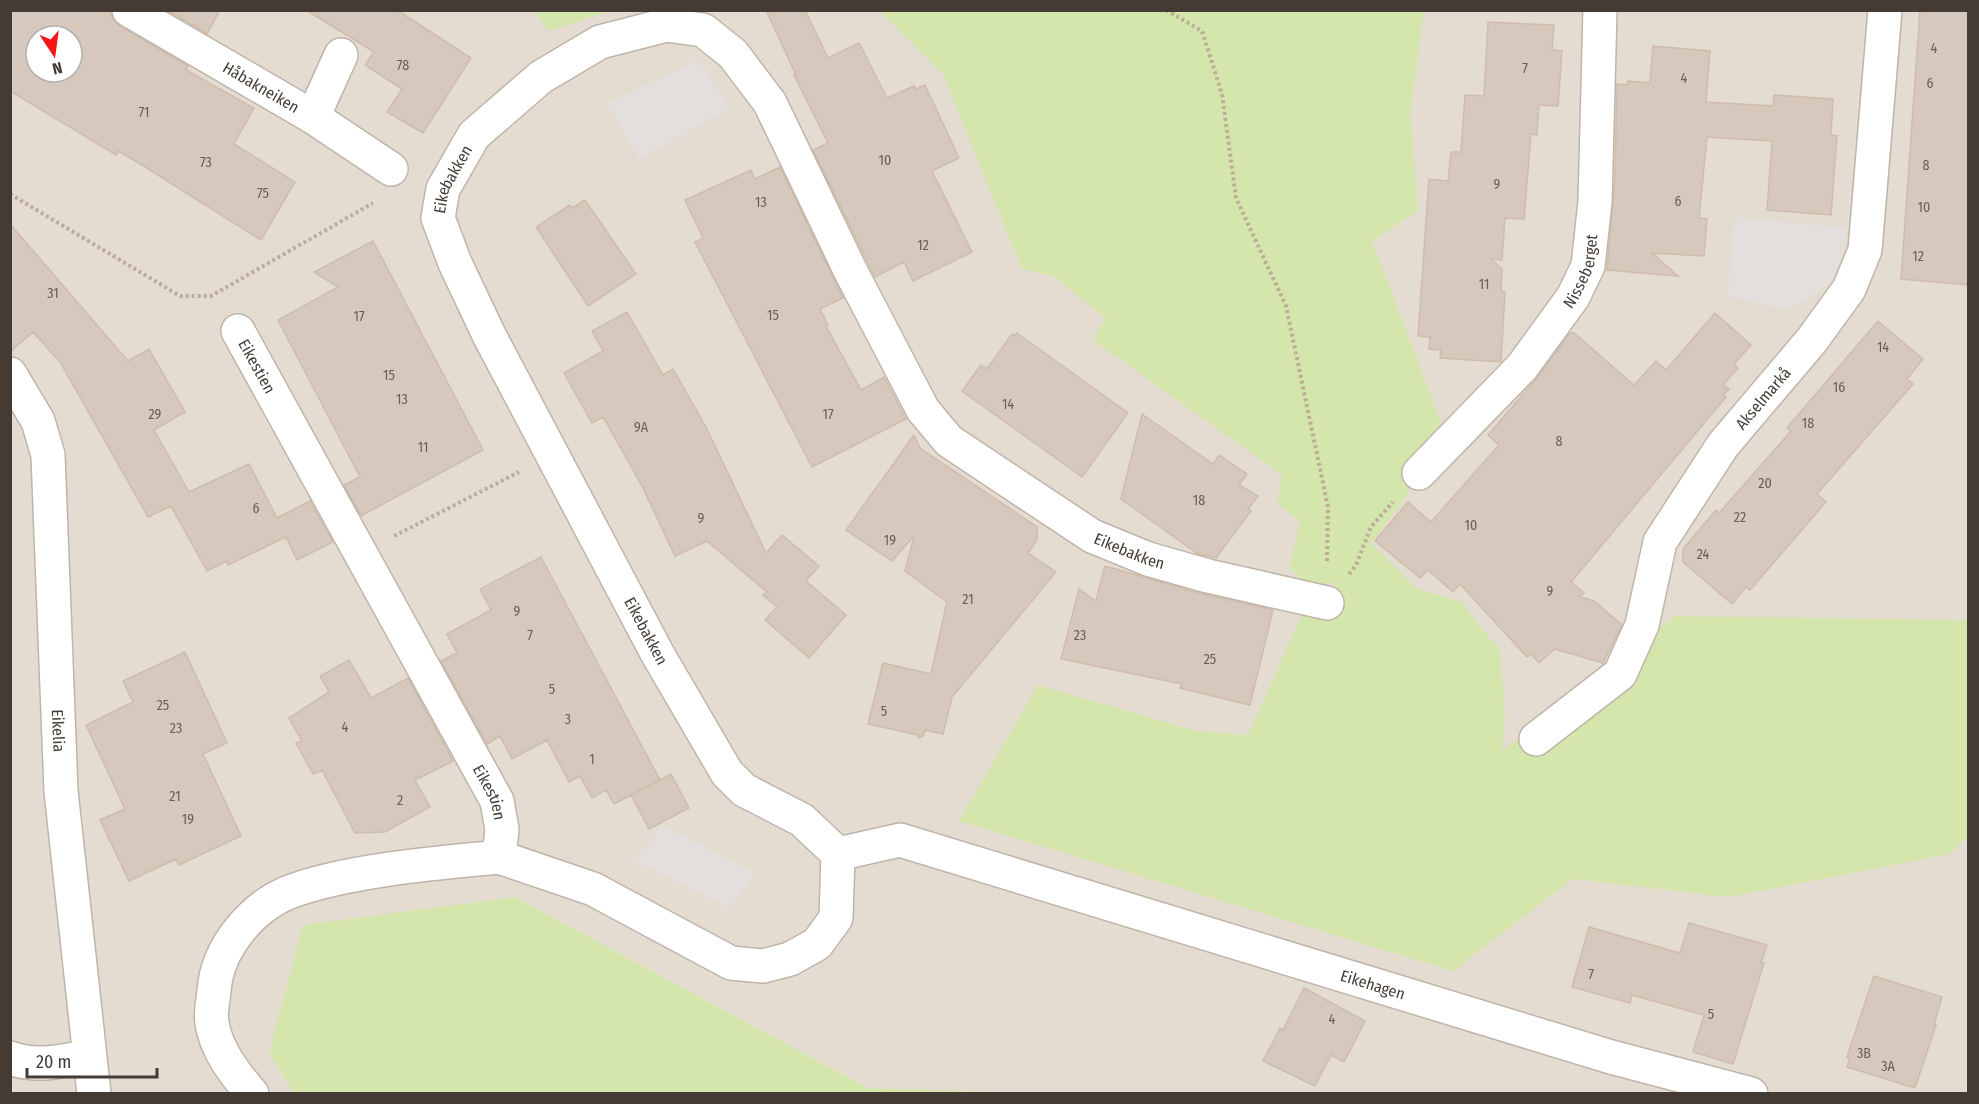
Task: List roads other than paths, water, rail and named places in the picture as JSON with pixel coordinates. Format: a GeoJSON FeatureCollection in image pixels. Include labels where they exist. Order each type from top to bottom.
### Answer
{"type":"FeatureCollection","features":[{"type":"Feature","properties":{"kind":"street","name":"Håbakneiken"},"geometry":{"type":"LineString","coordinates":[[129,10],[313,117],[391,169]]}},
{"type":"Feature","properties":{"kind":"street","name":"Nisseberget"},"geometry":{"type":"LineString","coordinates":[[1419,473],[1522,367],[1573,297],[1588,266],[1595,202],[1600,10]]}},
{"type":"Feature","properties":{"kind":"street","name":"Akselmarkå"},"geometry":{"type":"LineString","coordinates":[[1536,739],[1620,674],[1642,625],[1660,542],[1723,445],[1812,340],[1849,289],[1865,250],[1885,10]]}},
{"type":"Feature","properties":{"kind":"street","name":"Eikebakken"},"geometry":{"type":"LineString","coordinates":[[838,854],[802,820],[744,790],[727,773],[657,653],[554,454],[489,335],[455,263],[438,218],[443,189],[474,135],[541,77],[600,42],[666,26],[703,30],[733,54],[770,103],[923,410],[950,441],[1092,536],[1168,565],[1327,603]]}},
{"type":"Feature","properties":{"kind":"street"},"geometry":{"type":"LineString","coordinates":[[313,117],[341,55]]}},
{"type":"Feature","properties":{"kind":"street","name":"Eikestien"},"geometry":{"type":"LineString","coordinates":[[238,332],[497,801],[502,829],[500,857]]}},
{"type":"Feature","properties":{"kind":"street","name":"Eikelia"},"geometry":{"type":"LineString","coordinates":[[10,374],[38,421],[48,455],[61,791],[94,1094]]}},
{"type":"Feature","properties":{"kind":"street","name":"Eikehagen"},"geometry":{"type":"LineString","coordinates":[[838,854],[900,840],[997,872],[1611,1057],[1751,1094]]}},
{"type":"Feature","properties":{"kind":"street"},"geometry":{"type":"LineString","coordinates":[[252,1094],[229,1066],[212,1023],[215,976],[230,943],[257,912],[290,892],[332,880],[446,862],[500,857],[593,889],[731,963],[763,966],[790,959],[817,944],[836,918],[838,854]]}},
{"type":"Feature","properties":{"kind":"street"},"geometry":{"type":"LineString","coordinates":[[10,1058],[22,1063],[47,1064],[89,1056]]}}]}
